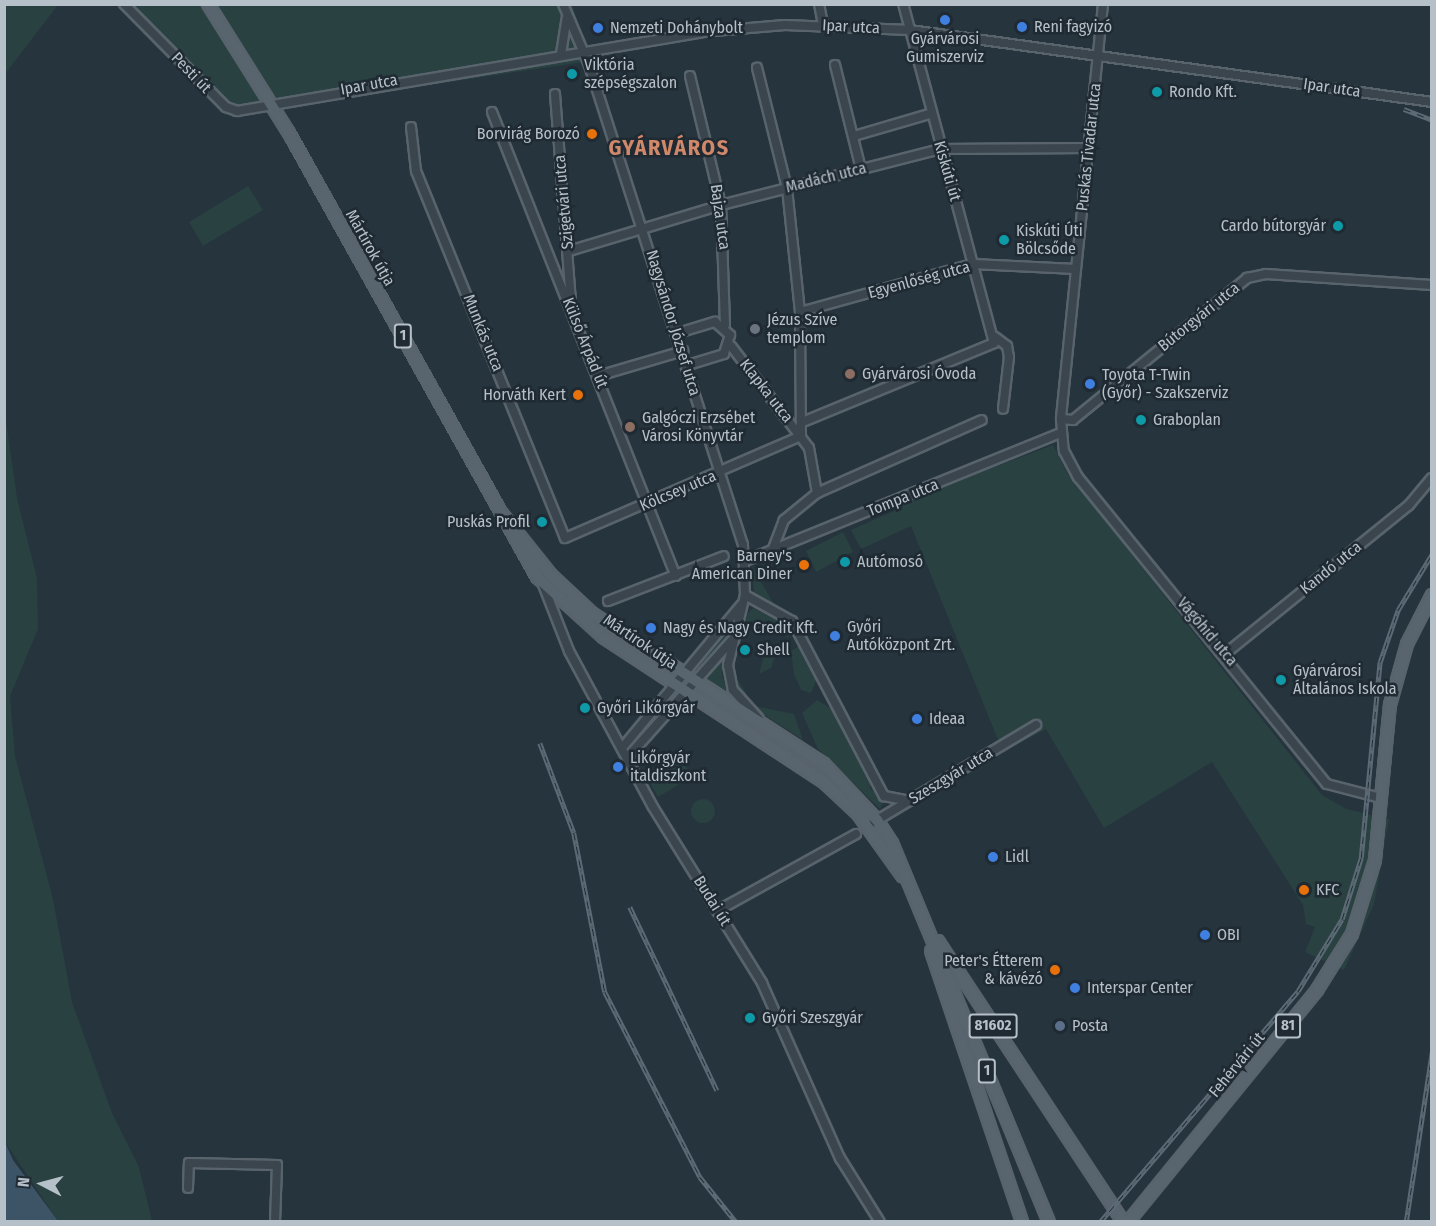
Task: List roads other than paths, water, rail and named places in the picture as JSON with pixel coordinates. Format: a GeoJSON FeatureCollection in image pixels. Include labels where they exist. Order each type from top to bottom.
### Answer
{"type":"FeatureCollection","features":[{"type":"Feature","properties":{"kind":"main road","name":"Mártírok útja"},"geometry":{"type":"LineString","coordinates":[[208,4],[271,104],[499,510],[542,582],[603,637],[683,689]]}},
{"type":"Feature","properties":{"kind":"main road","name":"Mártírok útja"},"geometry":{"type":"LineString","coordinates":[[499,510],[578,602],[690,680]]}},
{"type":"Feature","properties":{"kind":"main road","name":"Fehérvári út"},"geometry":{"type":"LineString","coordinates":[[1128,1221],[1338,962],[1368,892],[1397,674],[1431,595]]}},
{"type":"Feature","properties":{"kind":"main road","name":"1"},"geometry":{"type":"LineString","coordinates":[[690,680],[824,764],[877,820],[924,921],[1049,1221]]}},
{"type":"Feature","properties":{"kind":"main road","name":"1"},"geometry":{"type":"LineString","coordinates":[[683,689],[815,775],[867,826],[903,877]]}},
{"type":"Feature","properties":{"kind":"main road","name":"81602"},"geometry":{"type":"LineString","coordinates":[[924,921],[1123,1221]]}},
{"type":"Feature","properties":{"kind":"main road"},"geometry":{"type":"LineString","coordinates":[[924,921],[939,987],[1022,1221]]}},
{"type":"Feature","properties":{"kind":"street","name":"Pesti út"},"geometry":{"type":"LineString","coordinates":[[124,4],[226,107],[237,111],[271,104]]}},
{"type":"Feature","properties":{"kind":"street","name":"Nagysándor József utca"},"geometry":{"type":"LineString","coordinates":[[563,4],[582,52],[678,333],[745,561],[744,599],[728,665],[733,690],[768,729]]}},
{"type":"Feature","properties":{"kind":"street"},"geometry":{"type":"LineString","coordinates":[[819,4],[823,25]]}},
{"type":"Feature","properties":{"kind":"street","name":"Kiskúti út"},"geometry":{"type":"LineString","coordinates":[[903,4],[929,114],[941,148],[994,340],[1007,346],[1009,357],[1003,409]]}},
{"type":"Feature","properties":{"kind":"street","name":"Puskás Tivadar utca"},"geometry":{"type":"LineString","coordinates":[[1060,433],[1103,4]]}},
{"type":"Feature","properties":{"kind":"street"},"geometry":{"type":"LineString","coordinates":[[561,54],[567,15]]}},
{"type":"Feature","properties":{"kind":"street","name":"Ipar utca"},"geometry":{"type":"LineString","coordinates":[[271,104],[702,32],[823,25],[910,30],[1431,102]]}},
{"type":"Feature","properties":{"kind":"street"},"geometry":{"type":"LineString","coordinates":[[835,65],[861,169]]}},
{"type":"Feature","properties":{"kind":"street"},"geometry":{"type":"LineString","coordinates":[[757,68],[787,188],[800,312],[805,421],[801,436],[817,493]]}},
{"type":"Feature","properties":{"kind":"street","name":"Bajza utca"},"geometry":{"type":"LineString","coordinates":[[690,76],[721,205],[725,325],[731,346]]}},
{"type":"Feature","properties":{"kind":"street","name":"Szigetvári utca"},"geometry":{"type":"LineString","coordinates":[[555,94],[569,251],[571,309]]}},
{"type":"Feature","properties":{"kind":"street","name":"Külső Árpád út"},"geometry":{"type":"LineString","coordinates":[[492,112],[598,376],[645,505],[676,576]]}},
{"type":"Feature","properties":{"kind":"street"},"geometry":{"type":"LineString","coordinates":[[854,136],[929,114]]}},
{"type":"Feature","properties":{"kind":"street","name":"Munkás utca"},"geometry":{"type":"LineString","coordinates":[[411,127],[416,171],[565,538]]}},
{"type":"Feature","properties":{"kind":"street","name":"Madách utca"},"geometry":{"type":"LineString","coordinates":[[569,251],[721,205],[941,148],[1089,148]]}},
{"type":"Feature","properties":{"kind":"street","name":"Egyenlőség utca"},"geometry":{"type":"LineString","coordinates":[[800,312],[973,264],[1076,269]]}},
{"type":"Feature","properties":{"kind":"street","name":"Bútorgyári utca"},"geometry":{"type":"LineString","coordinates":[[1061,419],[1073,420],[1247,278],[1266,273],[1431,285]]}},
{"type":"Feature","properties":{"kind":"street"},"geometry":{"type":"LineString","coordinates":[[678,333],[715,322],[725,325]]}},
{"type":"Feature","properties":{"kind":"street"},"geometry":{"type":"LineString","coordinates":[[805,421],[994,340]]}},
{"type":"Feature","properties":{"kind":"street"},"geometry":{"type":"LineString","coordinates":[[687,365],[724,354],[731,346]]}},
{"type":"Feature","properties":{"kind":"street","name":"Klapka utca"},"geometry":{"type":"LineString","coordinates":[[731,346],[801,436]]}},
{"type":"Feature","properties":{"kind":"street"},"geometry":{"type":"LineString","coordinates":[[598,376],[683,351]]}},
{"type":"Feature","properties":{"kind":"street"},"geometry":{"type":"LineString","coordinates":[[773,549],[784,520],[817,493],[982,420]]}},
{"type":"Feature","properties":{"kind":"street","name":"Tompa utca"},"geometry":{"type":"LineString","coordinates":[[745,561],[1060,433]]}},
{"type":"Feature","properties":{"kind":"street","name":"Vágóhíd utca"},"geometry":{"type":"LineString","coordinates":[[1060,433],[1078,477],[1225,654],[1326,784],[1381,798]]}},
{"type":"Feature","properties":{"kind":"street","name":"Kölcsey utca"},"geometry":{"type":"LineString","coordinates":[[565,538],[719,474],[801,436]]}},
{"type":"Feature","properties":{"kind":"street","name":"Kandó utca"},"geometry":{"type":"LineString","coordinates":[[1225,654],[1409,505],[1431,478]]}},
{"type":"Feature","properties":{"kind":"street"},"geometry":{"type":"LineString","coordinates":[[608,601],[724,556]]}},
{"type":"Feature","properties":{"kind":"street","name":"Budai út"},"geometry":{"type":"LineString","coordinates":[[542,582],[556,623],[627,758],[762,983],[840,1158],[880,1221]]}},
{"type":"Feature","properties":{"kind":"street"},"geometry":{"type":"LineString","coordinates":[[627,758],[690,680],[744,599],[792,621],[881,791],[891,801],[909,801]]}},
{"type":"Feature","properties":{"kind":"street"},"geometry":{"type":"LineString","coordinates":[[690,680],[733,639]]}},
{"type":"Feature","properties":{"kind":"street"},"geometry":{"type":"LineString","coordinates":[[622,748],[683,689]]}},
{"type":"Feature","properties":{"kind":"street","name":"Szeszgyár utca"},"geometry":{"type":"LineString","coordinates":[[867,826],[1036,725]]}},
{"type":"Feature","properties":{"kind":"street"},"geometry":{"type":"LineString","coordinates":[[717,911],[856,834]]}},
{"type":"Feature","properties":{"kind":"street"},"geometry":{"type":"LineString","coordinates":[[188,1188],[189,1163],[277,1165],[275,1221]]}},
{"type":"Feature","properties":{"kind":"water"},"geometry":{"type":"Polygon","coordinates":[[[5,1142],[13,1160],[58,1221],[5,1221],[5,1142]]]}},
{"type":"Feature","properties":{"kind":"railway"},"geometry":{"type":"LineString","coordinates":[[1404,109],[1432,120]]}},
{"type":"Feature","properties":{"kind":"railway"},"geometry":{"type":"LineString","coordinates":[[1100,1222],[1298,991],[1342,919],[1361,858],[1380,662],[1398,610],[1432,554]]}},
{"type":"Feature","properties":{"kind":"railway"},"geometry":{"type":"LineString","coordinates":[[540,743],[574,833],[605,992],[700,1177],[736,1222]]}},
{"type":"Feature","properties":{"kind":"railway"},"geometry":{"type":"LineString","coordinates":[[630,907],[717,1090]]}},
{"type":"Feature","properties":{"kind":"railway"},"geometry":{"type":"LineString","coordinates":[[1406,1222],[1432,1052]]}},
{"type":"Feature","properties":{"kind":"place","name":"Gyárvárosi Gumiszerviz"},"geometry":{"type":"Point","coordinates":[945,20]}},
{"type":"Feature","properties":{"kind":"place","name":"Reni fagyizó"},"geometry":{"type":"Point","coordinates":[1022,27]}},
{"type":"Feature","properties":{"kind":"place","name":"Nemzeti Dohánybolt"},"geometry":{"type":"Point","coordinates":[598,28]}},
{"type":"Feature","properties":{"kind":"place","name":"Viktória szépségszalon"},"geometry":{"type":"Point","coordinates":[572,74]}},
{"type":"Feature","properties":{"kind":"place","name":"Rondo Kft."},"geometry":{"type":"Point","coordinates":[1157,92]}},
{"type":"Feature","properties":{"kind":"place","name":"Borvirág Borozó"},"geometry":{"type":"Point","coordinates":[592,134]}},
{"type":"Feature","properties":{"kind":"place","name":"Cardo bútorgyár"},"geometry":{"type":"Point","coordinates":[1338,226]}},
{"type":"Feature","properties":{"kind":"place","name":"Kiskúti Úti Bölcsőde"},"geometry":{"type":"Point","coordinates":[1004,240]}},
{"type":"Feature","properties":{"kind":"place","name":"Jézus Szíve templom"},"geometry":{"type":"Point","coordinates":[755,329]}},
{"type":"Feature","properties":{"kind":"place","name":"Gyárvárosi Óvoda"},"geometry":{"type":"Point","coordinates":[850,374]}},
{"type":"Feature","properties":{"kind":"place","name":"Toyota T-Twin (Győr) - Szakszerviz"},"geometry":{"type":"Point","coordinates":[1090,384]}},
{"type":"Feature","properties":{"kind":"place","name":"Horváth Kert"},"geometry":{"type":"Point","coordinates":[578,395]}},
{"type":"Feature","properties":{"kind":"place","name":"Graboplan"},"geometry":{"type":"Point","coordinates":[1141,420]}},
{"type":"Feature","properties":{"kind":"place","name":"Galgóczi Erzsébet Városi Könyvtár"},"geometry":{"type":"Point","coordinates":[630,427]}},
{"type":"Feature","properties":{"kind":"place","name":"Puskás Profil"},"geometry":{"type":"Point","coordinates":[542,522]}},
{"type":"Feature","properties":{"kind":"place","name":"Autómosó"},"geometry":{"type":"Point","coordinates":[845,562]}},
{"type":"Feature","properties":{"kind":"place","name":"Barney's American Diner"},"geometry":{"type":"Point","coordinates":[804,565]}},
{"type":"Feature","properties":{"kind":"place","name":"Nagy és Nagy Credit Kft."},"geometry":{"type":"Point","coordinates":[651,628]}},
{"type":"Feature","properties":{"kind":"place","name":"Győri Autóközpont Zrt."},"geometry":{"type":"Point","coordinates":[835,636]}},
{"type":"Feature","properties":{"kind":"place","name":"Shell"},"geometry":{"type":"Point","coordinates":[745,650]}},
{"type":"Feature","properties":{"kind":"place","name":"Gyárvárosi Általános Iskola"},"geometry":{"type":"Point","coordinates":[1281,680]}},
{"type":"Feature","properties":{"kind":"place","name":"Győri Likőrgyár"},"geometry":{"type":"Point","coordinates":[585,708]}},
{"type":"Feature","properties":{"kind":"place","name":"Ideaa"},"geometry":{"type":"Point","coordinates":[917,719]}},
{"type":"Feature","properties":{"kind":"place","name":"Likőrgyár italdiszkont"},"geometry":{"type":"Point","coordinates":[618,767]}},
{"type":"Feature","properties":{"kind":"place","name":"Lidl"},"geometry":{"type":"Point","coordinates":[993,857]}},
{"type":"Feature","properties":{"kind":"place","name":"KFC"},"geometry":{"type":"Point","coordinates":[1304,890]}},
{"type":"Feature","properties":{"kind":"place","name":"OBI"},"geometry":{"type":"Point","coordinates":[1205,935]}},
{"type":"Feature","properties":{"kind":"place","name":"Peter's Étterem & kávézó"},"geometry":{"type":"Point","coordinates":[1055,970]}},
{"type":"Feature","properties":{"kind":"place","name":"Interspar Center"},"geometry":{"type":"Point","coordinates":[1075,988]}},
{"type":"Feature","properties":{"kind":"place","name":"Győri Szeszgyár"},"geometry":{"type":"Point","coordinates":[750,1018]}},
{"type":"Feature","properties":{"kind":"place","name":"Posta"},"geometry":{"type":"Point","coordinates":[1060,1026]}},
{"type":"Feature","properties":{"kind":"district","name":"GYÁRVÁROS"},"geometry":{"type":"Point","coordinates":[669,148]}}]}
